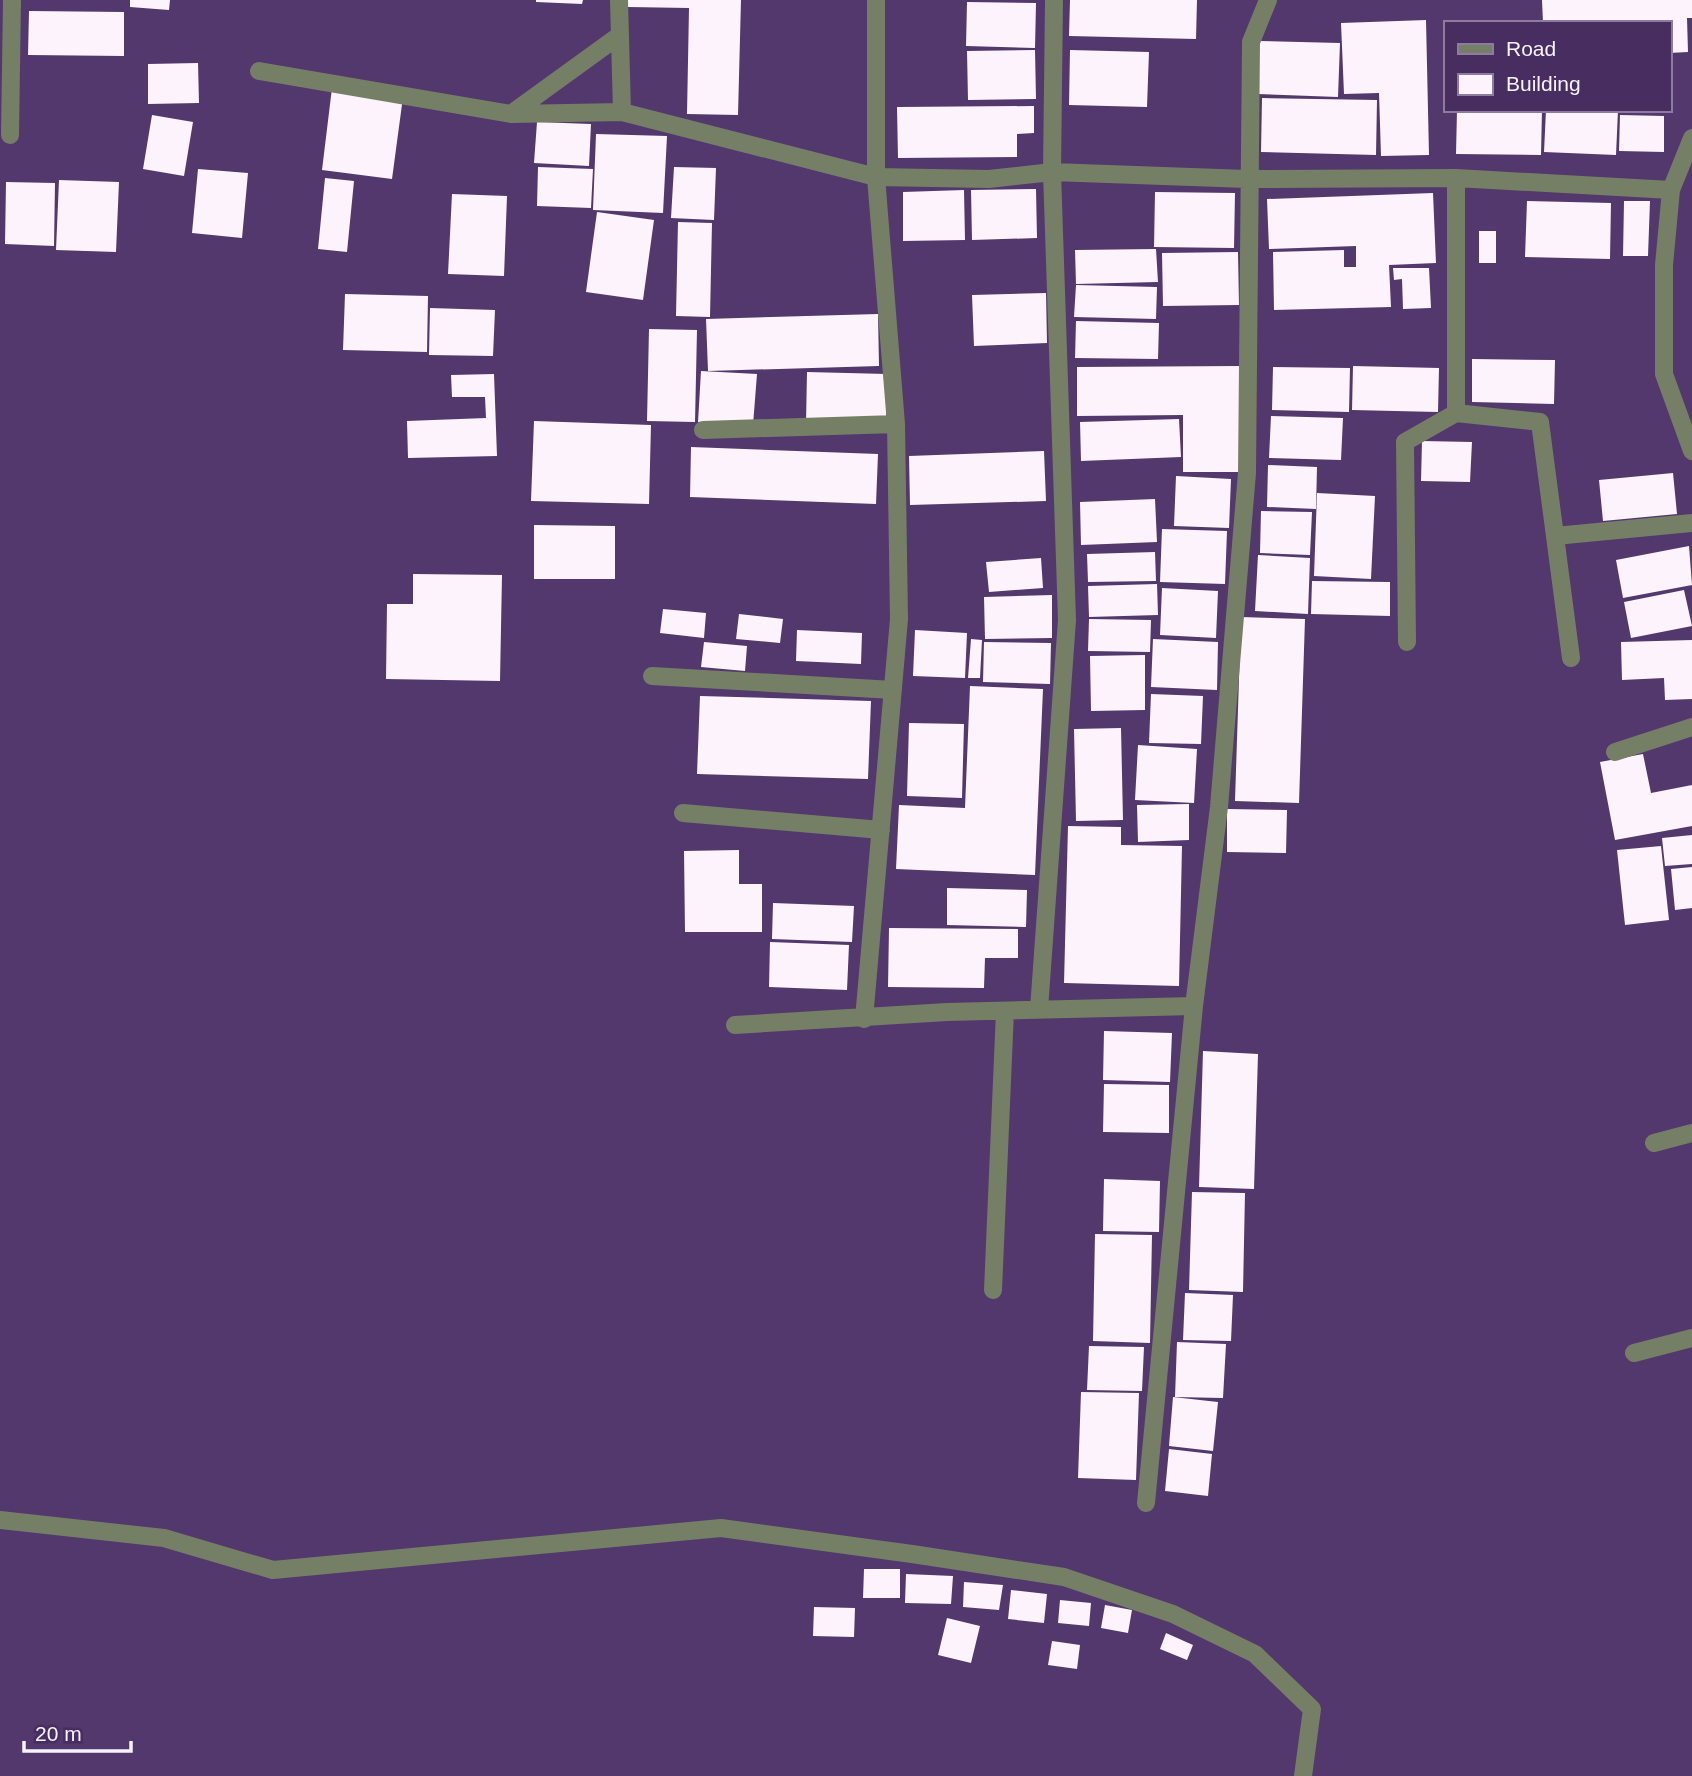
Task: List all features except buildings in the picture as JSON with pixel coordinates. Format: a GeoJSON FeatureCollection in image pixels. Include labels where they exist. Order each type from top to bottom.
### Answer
{"type":"FeatureCollection","features":[{"type":"Feature","properties":{"kind":"street"},"geometry":{"type":"LineString","coordinates":[[10,135],[12,0]]}},
{"type":"Feature","properties":{"kind":"street"},"geometry":{"type":"LineString","coordinates":[[619,0],[622,111]]}},
{"type":"Feature","properties":{"kind":"street"},"geometry":{"type":"LineString","coordinates":[[863,1019],[899,619],[896,424],[876,177],[876,0]]}},
{"type":"Feature","properties":{"kind":"street"},"geometry":{"type":"LineString","coordinates":[[1039,1009],[1067,620],[1052,172],[1054,0]]}},
{"type":"Feature","properties":{"kind":"street"},"geometry":{"type":"LineString","coordinates":[[1146,1503],[1194,1006],[1219,807],[1247,473],[1247,179],[1251,42],[1268,0]]}},
{"type":"Feature","properties":{"kind":"street"},"geometry":{"type":"LineString","coordinates":[[511,114],[620,35]]}},
{"type":"Feature","properties":{"kind":"street"},"geometry":{"type":"LineString","coordinates":[[259,71],[511,114],[622,111],[876,177],[989,179],[1052,172],[1247,179],[1456,178],[1671,190]]}},
{"type":"Feature","properties":{"kind":"street"},"geometry":{"type":"LineString","coordinates":[[1692,138],[1671,190],[1664,265],[1664,374],[1692,451]]}},
{"type":"Feature","properties":{"kind":"street"},"geometry":{"type":"LineString","coordinates":[[1456,178],[1456,413]]}},
{"type":"Feature","properties":{"kind":"street"},"geometry":{"type":"LineString","coordinates":[[1407,642],[1405,442],[1456,413],[1540,422],[1571,658]]}},
{"type":"Feature","properties":{"kind":"street"},"geometry":{"type":"LineString","coordinates":[[703,430],[896,424]]}},
{"type":"Feature","properties":{"kind":"street"},"geometry":{"type":"LineString","coordinates":[[1555,536],[1692,523]]}},
{"type":"Feature","properties":{"kind":"street"},"geometry":{"type":"LineString","coordinates":[[652,676],[893,690]]}},
{"type":"Feature","properties":{"kind":"street"},"geometry":{"type":"LineString","coordinates":[[1615,752],[1692,727]]}},
{"type":"Feature","properties":{"kind":"street"},"geometry":{"type":"LineString","coordinates":[[683,813],[881,830]]}},
{"type":"Feature","properties":{"kind":"street"},"geometry":{"type":"LineString","coordinates":[[735,1025],[1039,1009],[1194,1006]]}},
{"type":"Feature","properties":{"kind":"street"},"geometry":{"type":"LineString","coordinates":[[993,1290],[1005,1011]]}},
{"type":"Feature","properties":{"kind":"street"},"geometry":{"type":"LineString","coordinates":[[1654,1143],[1692,1133]]}},
{"type":"Feature","properties":{"kind":"street"},"geometry":{"type":"LineString","coordinates":[[1634,1353],[1692,1338]]}},
{"type":"Feature","properties":{"kind":"street"},"geometry":{"type":"LineString","coordinates":[[0,1520],[164,1538],[273,1570],[721,1528],[1064,1577],[1173,1614],[1255,1654],[1312,1709],[1303,1776]]}}]}
